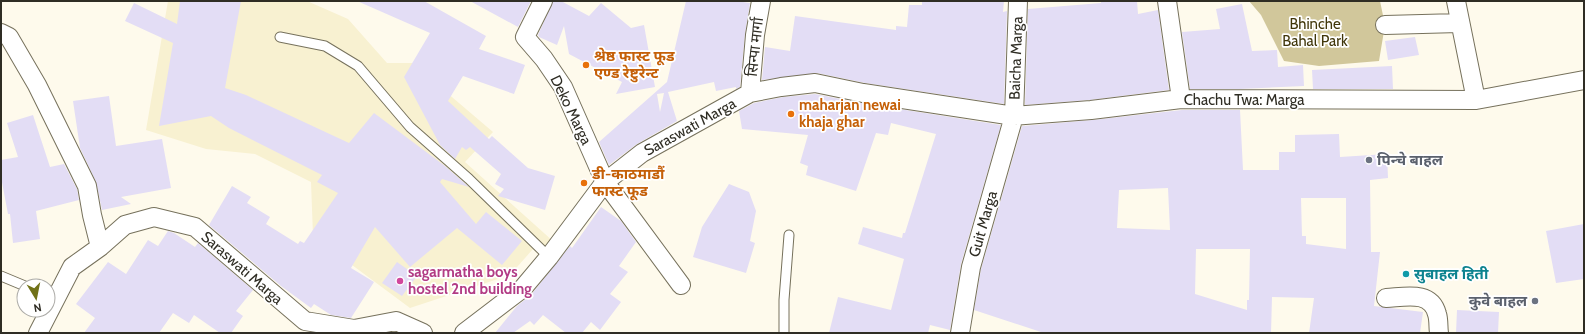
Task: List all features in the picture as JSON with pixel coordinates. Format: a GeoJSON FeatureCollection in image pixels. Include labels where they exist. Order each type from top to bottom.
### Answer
{"type":"FeatureCollection","features":[{"type":"Feature","properties":{"kind":"street","name":"Deko Marga"},"geometry":{"type":"LineString","coordinates":[[543,1],[525,37],[544,59],[563,87],[605,182]]}},
{"type":"Feature","properties":{"kind":"street","name":"सिन्पा मार्गा"},"geometry":{"type":"LineString","coordinates":[[750,93],[755,35],[761,1]]}},
{"type":"Feature","properties":{"kind":"street","name":"Baicha Marga"},"geometry":{"type":"LineString","coordinates":[[1014,116],[1018,1]]}},
{"type":"Feature","properties":{"kind":"street"},"geometry":{"type":"LineString","coordinates":[[1168,1],[1181,99]]}},
{"type":"Feature","properties":{"kind":"street"},"geometry":{"type":"LineString","coordinates":[[1456,1],[1459,22],[1476,100]]}},
{"type":"Feature","properties":{"kind":"street"},"geometry":{"type":"LineString","coordinates":[[1385,25],[1459,22]]}},
{"type":"Feature","properties":{"kind":"street"},"geometry":{"type":"LineString","coordinates":[[1,33],[10,37],[38,85],[87,186],[100,247]]}},
{"type":"Feature","properties":{"kind":"street","name":"Chachu Twa: Marga"},"geometry":{"type":"LineString","coordinates":[[1014,116],[1091,110],[1181,99],[1476,100],[1584,80]]}},
{"type":"Feature","properties":{"kind":"street","name":"Saraswati Marga"},"geometry":{"type":"LineString","coordinates":[[464,333],[523,288],[549,257],[605,182],[642,153],[750,93],[781,87],[815,84],[863,93],[1014,116]]}},
{"type":"Feature","properties":{"kind":"street","name":"Guit Marga"},"geometry":{"type":"LineString","coordinates":[[960,333],[972,267],[1014,116]]}},
{"type":"Feature","properties":{"kind":"street"},"geometry":{"type":"LineString","coordinates":[[605,182],[680,285]]}},
{"type":"Feature","properties":{"kind":"street","name":"Saraswati Marga"},"geometry":{"type":"LineString","coordinates":[[56,290],[72,267],[100,247],[125,225],[154,217],[195,227],[305,321],[353,331],[396,321],[423,333]]}},
{"type":"Feature","properties":{"kind":"street"},"geometry":{"type":"LineString","coordinates":[[1386,298],[1421,296],[1431,303],[1437,314],[1439,333]]}},
{"type":"Feature","properties":{"kind":"street","name":"Saraswati Marga"},"geometry":{"type":"LineString","coordinates":[[38,333],[43,318]]}},
{"type":"Feature","properties":{"kind":"lane"},"geometry":{"type":"LineString","coordinates":[[280,37],[325,46],[358,66],[410,127],[469,179],[549,257]]}},
{"type":"Feature","properties":{"kind":"lane"},"geometry":{"type":"LineString","coordinates":[[784,333],[784,300],[789,235]]}},
{"type":"Feature","properties":{"kind":"lane"},"geometry":{"type":"LineString","coordinates":[[1,276],[16,282]]}},
{"type":"Feature","properties":{"kind":"shaded area"},"geometry":{"type":"Polygon","coordinates":[[[168,1],[307,1],[348,19],[387,63],[412,63],[493,132],[465,162],[554,242],[541,257],[533,249],[510,275],[410,308],[313,236],[311,182],[255,154],[206,149],[146,130],[168,1]]]}},
{"type":"Feature","properties":{"kind":"green space","name":"Bhinche Bahal Park"},"geometry":{"type":"Polygon","coordinates":[[[1249,1],[1380,1],[1385,25],[1379,61],[1319,66],[1284,61],[1261,15],[1249,1]]]}},
{"type":"Feature","properties":{"kind":"building"},"geometry":{"type":"Polygon","coordinates":[[[180,1],[241,1],[225,88],[246,95],[349,143],[374,113],[445,166],[469,187],[442,179],[440,182],[476,224],[486,212],[522,241],[502,265],[457,228],[410,267],[375,227],[351,268],[374,282],[351,318],[331,315],[314,304],[311,308],[281,286],[209,225],[232,186],[251,197],[247,203],[270,217],[266,224],[298,244],[300,241],[304,243],[338,193],[317,182],[322,175],[229,128],[211,116],[159,126],[173,43],[125,21],[134,3],[177,24],[180,1]]]}},
{"type":"Feature","properties":{"kind":"building"},"geometry":{"type":"Polygon","coordinates":[[[357,1],[424,1],[486,36],[479,49],[525,65],[514,94],[463,76],[448,101],[489,139],[492,136],[528,168],[555,176],[545,210],[498,196],[504,189],[495,184],[501,174],[470,147],[466,150],[462,147],[455,159],[440,145],[404,77],[430,33],[357,1]]]}},
{"type":"Feature","properties":{"kind":"building"},"geometry":{"type":"Polygon","coordinates":[[[470,1],[531,1],[518,27],[470,1]]]}},
{"type":"Feature","properties":{"kind":"building"},"geometry":{"type":"Polygon","coordinates":[[[553,1],[561,1],[589,16],[601,3],[631,28],[644,25],[655,87],[616,94],[622,82],[569,54],[564,26],[557,45],[539,37],[538,35],[553,1]]]}},
{"type":"Feature","properties":{"kind":"building"},"geometry":{"type":"Polygon","coordinates":[[[686,1],[736,1],[750,3],[745,34],[740,87],[736,89],[736,87],[716,91],[714,82],[668,92],[677,121],[637,144],[609,165],[599,142],[667,82],[686,1]],[[664,93],[657,94],[660,112],[664,93]]]}},
{"type":"Feature","properties":{"kind":"building"},"geometry":{"type":"Polygon","coordinates":[[[922,1],[1004,1],[1003,12],[1007,11],[1004,104],[865,83],[817,73],[762,80],[765,47],[790,51],[795,16],[896,30],[896,26],[907,27],[909,5],[922,5],[922,1]]]}},
{"type":"Feature","properties":{"kind":"building"},"geometry":{"type":"Polygon","coordinates":[[[1101,1],[1137,1],[1138,14],[1158,10],[1169,90],[1090,100],[1025,105],[1028,9],[1101,3],[1101,1]]]}},
{"type":"Feature","properties":{"kind":"building"},"geometry":{"type":"Polygon","coordinates":[[[1242,4],[1252,51],[1277,50],[1278,67],[1303,65],[1304,86],[1240,89],[1190,89],[1182,32],[1220,29],[1216,9],[1242,4]]]}},
{"type":"Feature","properties":{"kind":"building"},"geometry":{"type":"Polygon","coordinates":[[[1415,37],[1419,55],[1388,60],[1385,41],[1415,37]]]}},
{"type":"Feature","properties":{"kind":"building"},"geometry":{"type":"Polygon","coordinates":[[[1392,66],[1393,89],[1313,89],[1312,70],[1392,66]]]}},
{"type":"Feature","properties":{"kind":"building"},"geometry":{"type":"Polygon","coordinates":[[[815,94],[861,103],[1001,125],[961,264],[950,330],[930,325],[928,333],[829,333],[838,297],[891,310],[904,259],[858,244],[863,227],[902,238],[903,233],[905,233],[936,134],[891,123],[888,135],[876,133],[856,191],[806,175],[808,166],[800,163],[808,135],[742,129],[739,111],[754,103],[783,97],[815,94]]]}},
{"type":"Feature","properties":{"kind":"building"},"geometry":{"type":"Polygon","coordinates":[[[109,96],[116,146],[162,139],[171,188],[121,197],[131,204],[102,210],[96,182],[80,148],[73,101],[109,96]]]}},
{"type":"Feature","properties":{"kind":"building"},"geometry":{"type":"Polygon","coordinates":[[[1182,110],[1240,110],[1243,170],[1279,170],[1279,152],[1295,152],[1295,135],[1339,134],[1340,157],[1387,154],[1388,178],[1370,180],[1371,252],[1380,252],[1374,306],[1423,312],[1420,333],[1309,333],[1314,298],[1272,297],[1271,333],[1044,333],[974,310],[981,269],[1022,126],[1182,110]],[[1168,188],[1119,190],[1117,228],[1170,230],[1168,188]],[[1301,198],[1302,236],[1306,236],[1306,244],[1346,249],[1346,198],[1301,198]],[[1196,249],[1195,294],[1247,310],[1247,300],[1249,300],[1250,249],[1196,249]]]}},
{"type":"Feature","properties":{"kind":"building"},"geometry":{"type":"Polygon","coordinates":[[[33,115],[50,167],[64,164],[77,189],[79,200],[36,211],[40,239],[13,243],[10,214],[8,214],[1,177],[1,160],[18,157],[7,123],[33,115]]]}},
{"type":"Feature","properties":{"kind":"building"},"geometry":{"type":"Polygon","coordinates":[[[729,184],[749,192],[756,211],[750,241],[755,243],[746,273],[693,257],[702,227],[729,184]]]}},
{"type":"Feature","properties":{"kind":"building"},"geometry":{"type":"Polygon","coordinates":[[[601,207],[621,221],[636,242],[619,266],[628,272],[610,294],[621,302],[600,330],[591,322],[582,333],[566,333],[543,315],[534,325],[530,321],[513,333],[495,333],[517,306],[531,295],[570,246],[572,248],[601,207]]]}},
{"type":"Feature","properties":{"kind":"building"},"geometry":{"type":"Polygon","coordinates":[[[1584,224],[1584,279],[1556,283],[1546,231],[1584,224]]]}},
{"type":"Feature","properties":{"kind":"building"},"geometry":{"type":"Polygon","coordinates":[[[168,231],[174,233],[195,247],[198,243],[253,290],[236,311],[243,316],[231,333],[220,333],[194,315],[189,323],[173,313],[159,333],[84,333],[95,318],[76,304],[108,262],[126,274],[148,240],[158,246],[168,231]]]}},
{"type":"Feature","properties":{"kind":"building","name":"sagarmatha boys hostel 2nd building"},"geometry":{"type":"Polygon","coordinates":[[[397,262],[417,276],[402,296],[382,283],[397,262]]]}},
{"type":"Feature","properties":{"kind":"building"},"geometry":{"type":"Polygon","coordinates":[[[1457,310],[1499,312],[1498,333],[1456,333],[1457,310]]]}},
{"type":"Feature","properties":{"kind":"place","name":"श्रेष्ठ फास्ट फूड एण्ड रेष्टुरेन्ट"},"geometry":{"type":"Point","coordinates":[586,65]}},
{"type":"Feature","properties":{"kind":"place","name":"maharjan newai khaja ghar"},"geometry":{"type":"Point","coordinates":[791,114]}},
{"type":"Feature","properties":{"kind":"place","name":"पिन्चे बाहल"},"geometry":{"type":"Point","coordinates":[1369,160]}},
{"type":"Feature","properties":{"kind":"place","name":"डी-काठमाडौं फास्ट फूड"},"geometry":{"type":"Point","coordinates":[584,183]}},
{"type":"Feature","properties":{"kind":"place","name":"सुबाहल हिती"},"geometry":{"type":"Point","coordinates":[1406,274]}},
{"type":"Feature","properties":{"kind":"place","name":"sagarmatha boys hostel 2nd building"},"geometry":{"type":"Point","coordinates":[400,281]}},
{"type":"Feature","properties":{"kind":"place","name":"कुवे बाहल"},"geometry":{"type":"Point","coordinates":[1535,301]}}]}
